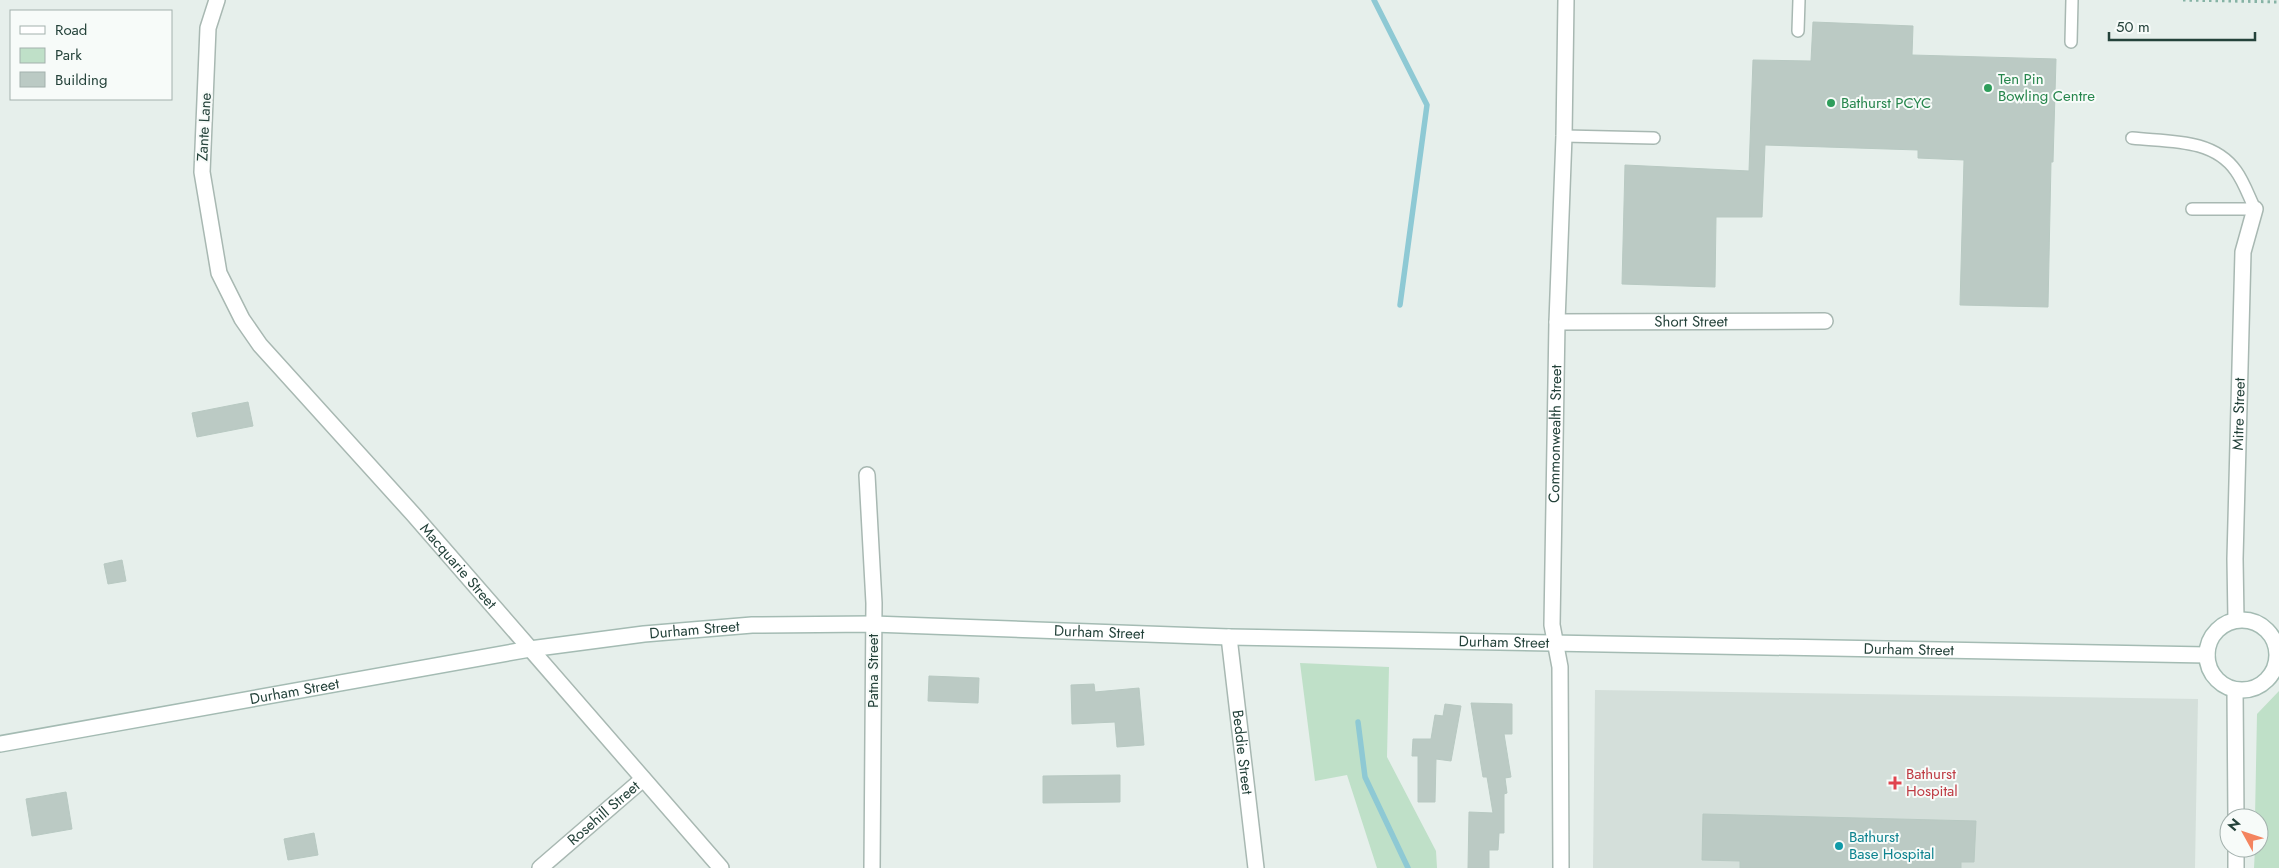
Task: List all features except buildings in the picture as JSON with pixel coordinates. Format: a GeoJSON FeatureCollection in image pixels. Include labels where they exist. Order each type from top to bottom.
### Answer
{"type":"FeatureCollection","features":[{"type":"Feature","properties":{"kind":"street","name":"Zante Lane"},"geometry":{"type":"LineString","coordinates":[[214,254],[202,172],[208,28],[217,0]]}},
{"type":"Feature","properties":{"kind":"street","name":"Commonwealth Street"},"geometry":{"type":"LineString","coordinates":[[1561,868],[1560,667],[1552,625],[1557,322],[1564,136],[1566,0]]}},
{"type":"Feature","properties":{"kind":"street","name":"Mitre Street"},"geometry":{"type":"LineString","coordinates":[[2236,620],[2235,558],[2243,252],[2255,209]]}},
{"type":"Feature","properties":{"kind":"street","name":"Macquarie Street"},"geometry":{"type":"LineString","coordinates":[[214,254],[219,273],[228,293],[260,345],[413,514],[721,868]]}},
{"type":"Feature","properties":{"kind":"street","name":"Short Street"},"geometry":{"type":"LineString","coordinates":[[1557,322],[1825,321]]}},
{"type":"Feature","properties":{"kind":"street","name":"Patna Street"},"geometry":{"type":"LineString","coordinates":[[867,475],[873,624],[872,868]]}},
{"type":"Feature","properties":{"kind":"street"},"geometry":{"type":"LineString","coordinates":[[2236,620],[2247,620],[2266,628],[2272,637],[2278,657],[2271,675],[2264,682],[2255,688],[2236,690],[2218,681],[2212,674],[2207,655],[2208,645],[2218,628],[2236,620]]}},
{"type":"Feature","properties":{"kind":"street","name":"Durham Street"},"geometry":{"type":"LineString","coordinates":[[0,744],[530,649],[644,634],[752,626],[873,624],[1230,637],[2207,655]]}},
{"type":"Feature","properties":{"kind":"street","name":"Beddie Street"},"geometry":{"type":"LineString","coordinates":[[1230,637],[1256,868]]}},
{"type":"Feature","properties":{"kind":"street"},"geometry":{"type":"LineString","coordinates":[[2236,690],[2236,808]]}},
{"type":"Feature","properties":{"kind":"street","name":"Rosehill Street"},"geometry":{"type":"LineString","coordinates":[[540,868],[643,779]]}},
{"type":"Feature","properties":{"kind":"lane"},"geometry":{"type":"LineString","coordinates":[[1798,31],[1799,0]]}},
{"type":"Feature","properties":{"kind":"lane"},"geometry":{"type":"LineString","coordinates":[[2071,42],[2072,0]]}},
{"type":"Feature","properties":{"kind":"lane"},"geometry":{"type":"LineString","coordinates":[[1564,136],[1654,138]]}},
{"type":"Feature","properties":{"kind":"lane"},"geometry":{"type":"LineString","coordinates":[[2132,138],[2205,146],[2225,158],[2237,171],[2255,209],[2192,209]]}},
{"type":"Feature","properties":{"kind":"path"},"geometry":{"type":"LineString","coordinates":[[2183,0],[2279,2]]}},
{"type":"Feature","properties":{"kind":"shaded area","name":"Bathurst Hospital"},"geometry":{"type":"Polygon","coordinates":[[[1595,690],[2198,699],[2195,868],[1593,868],[1595,690]]]}},
{"type":"Feature","properties":{"kind":"green space"},"geometry":{"type":"Polygon","coordinates":[[[1300,663],[1389,667],[1387,757],[1436,851],[1437,868],[1377,868],[1347,775],[1315,781],[1300,663]]]}},
{"type":"Feature","properties":{"kind":"green space"},"geometry":{"type":"Polygon","coordinates":[[[2279,691],[2279,868],[2254,868],[2254,858],[2269,858],[2269,808],[2255,808],[2257,714],[2279,691]]]}},
{"type":"Feature","properties":{"kind":"waterway"},"geometry":{"type":"LineString","coordinates":[[1374,0],[1427,105],[1400,305]]}},
{"type":"Feature","properties":{"kind":"waterway"},"geometry":{"type":"LineString","coordinates":[[1358,722],[1365,777],[1408,868]]}},
{"type":"Feature","properties":{"kind":"place","name":"Ten Pin Bowling Centre"},"geometry":{"type":"Point","coordinates":[1988,88]}},
{"type":"Feature","properties":{"kind":"place","name":"Bathurst PCYC"},"geometry":{"type":"Point","coordinates":[1831,103]}},
{"type":"Feature","properties":{"kind":"place","name":"Bathurst Hospital"},"geometry":{"type":"Point","coordinates":[1895,783]}},
{"type":"Feature","properties":{"kind":"place","name":"Bathurst Base Hospital"},"geometry":{"type":"Point","coordinates":[1839,846]}}]}
